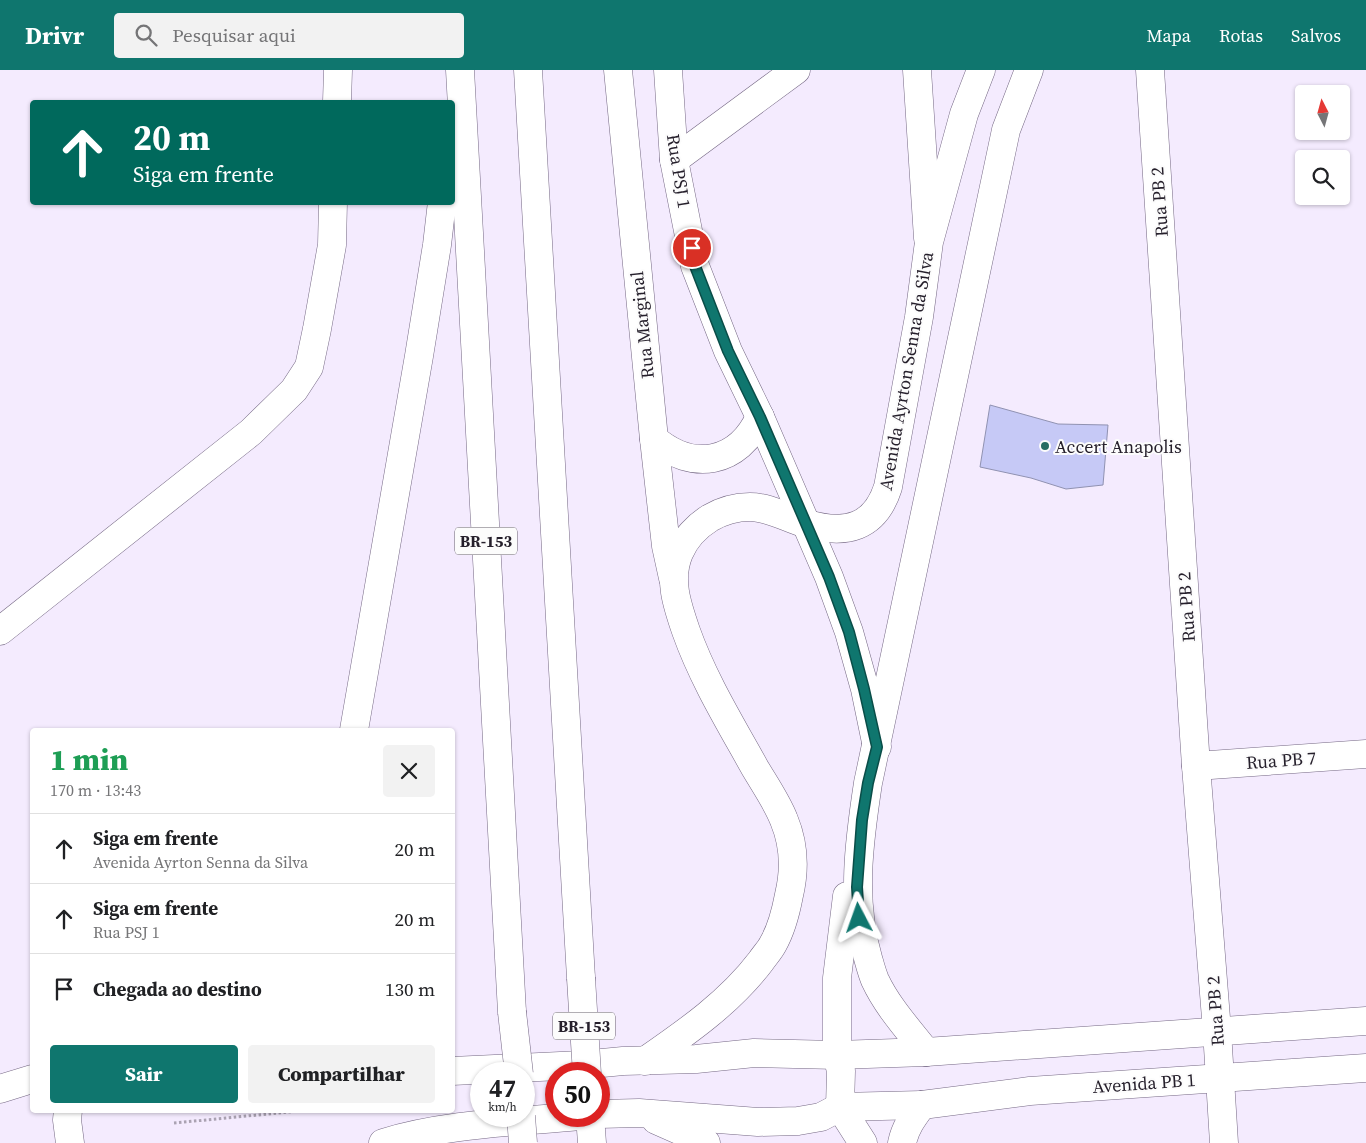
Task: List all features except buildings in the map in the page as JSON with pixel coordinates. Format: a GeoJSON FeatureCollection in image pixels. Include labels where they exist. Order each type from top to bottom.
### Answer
{"type":"FeatureCollection","features":[{"type":"Feature","properties":{"kind":"main road"},"geometry":{"type":"LineString","coordinates":[[337,100],[338,70]]}},
{"type":"Feature","properties":{"kind":"main road"},"geometry":{"type":"LineString","coordinates":[[452,100],[455,70]]}},
{"type":"Feature","properties":{"kind":"main road","name":"BR-153"},"geometry":{"type":"LineString","coordinates":[[460,70],[512,1012],[517,1062]]}},
{"type":"Feature","properties":{"kind":"main road","name":"BR-153"},"geometry":{"type":"LineString","coordinates":[[528,70],[586,1062]]}},
{"type":"Feature","properties":{"kind":"main road","name":"Rua Marginal"},"geometry":{"type":"LineString","coordinates":[[618,70],[654,439],[666,546],[673,578]]}},
{"type":"Feature","properties":{"kind":"main road","name":"Rua PSJ 1"},"geometry":{"type":"LineString","coordinates":[[668,70],[674,160],[695,266],[728,351],[760,417],[829,577],[849,632],[877,747]]}},
{"type":"Feature","properties":{"kind":"main road"},"geometry":{"type":"LineString","coordinates":[[674,160],[796,70]]}},
{"type":"Feature","properties":{"kind":"main road"},"geometry":{"type":"LineString","coordinates":[[917,70],[929,242]]}},
{"type":"Feature","properties":{"kind":"main road","name":"Avenida Ayrton Senna da Silva"},"geometry":{"type":"LineString","coordinates":[[645,1061],[681,1036],[747,980],[773,944],[788,902],[792,882],[793,860],[791,839],[784,819],[705,677],[677,605],[673,578],[675,565],[686,540],[694,530],[720,512],[735,508],[766,509],[806,524],[846,529],[867,521],[877,512],[884,500],[888,487],[919,317],[929,242],[964,114],[981,70]]}},
{"type":"Feature","properties":{"kind":"main road"},"geometry":{"type":"LineString","coordinates":[[926,1052],[891,1007],[875,980],[864,945],[859,918],[857,887],[861,836],[868,783],[1006,130],[1029,70]]}},
{"type":"Feature","properties":{"kind":"main road","name":"Rua PB 2"},"geometry":{"type":"LineString","coordinates":[[1150,70],[1196,766],[1224,1143]]}},
{"type":"Feature","properties":{"kind":"main road"},"geometry":{"type":"LineString","coordinates":[[0,631],[251,432],[294,390],[308,367],[317,329],[332,245],[333,205]]}},
{"type":"Feature","properties":{"kind":"main road"},"geometry":{"type":"LineString","coordinates":[[354,728],[419,356],[442,205]]}},
{"type":"Feature","properties":{"kind":"main road"},"geometry":{"type":"LineString","coordinates":[[654,439],[666,449],[680,456],[694,460],[710,459],[723,456],[740,445],[754,430],[760,417]]}},
{"type":"Feature","properties":{"kind":"main road","name":"Rua PB 7"},"geometry":{"type":"LineString","coordinates":[[1196,766],[1366,754]]}},
{"type":"Feature","properties":{"kind":"main road"},"geometry":{"type":"LineString","coordinates":[[861,836],[846,899],[837,978],[837,1055],[841,1071],[840,1107],[863,1143]]}},
{"type":"Feature","properties":{"kind":"main road"},"geometry":{"type":"LineString","coordinates":[[455,1071],[696,1059],[754,1053],[837,1055],[926,1052],[1366,1021]]}},
{"type":"Feature","properties":{"kind":"main road","name":"Avenida PB 1"},"geometry":{"type":"LineString","coordinates":[[840,1107],[922,1105],[1030,1091],[1366,1068]]}},
{"type":"Feature","properties":{"kind":"main road"},"geometry":{"type":"LineString","coordinates":[[0,1089],[30,1080]]}},
{"type":"Feature","properties":{"kind":"main road"},"geometry":{"type":"LineString","coordinates":[[902,1143],[911,1120],[922,1105]]}},
{"type":"Feature","properties":{"kind":"main road"},"geometry":{"type":"LineString","coordinates":[[610,1114],[639,1113],[758,1122],[798,1122],[821,1117],[840,1107]]}},
{"type":"Feature","properties":{"kind":"main road"},"geometry":{"type":"LineString","coordinates":[[68,1113],[70,1143]]}},
{"type":"Feature","properties":{"kind":"main road"},"geometry":{"type":"LineString","coordinates":[[639,1113],[706,1143]]}},
{"type":"Feature","properties":{"kind":"main road"},"geometry":{"type":"LineString","coordinates":[[384,1143],[401,1137],[435,1130],[545,1119]]}},
{"type":"Feature","properties":{"kind":"main road"},"geometry":{"type":"LineString","coordinates":[[522,1127],[523,1143]]}},
{"type":"Feature","properties":{"kind":"main road"},"geometry":{"type":"LineString","coordinates":[[591,1127],[592,1143]]}},
{"type":"Feature","properties":{"kind":"path"},"geometry":{"type":"LineString","coordinates":[[174,1123],[279,1113]]}},
{"type":"Feature","properties":{"kind":"place","name":"Accert Anapolis"},"geometry":{"type":"Point","coordinates":[1045,446]}},
{"type":"Feature","properties":{"kind":"route"},"geometry":{"type":"LineString","coordinates":[[692,248],[695,266],[728,351],[760,417],[829,577],[849,632],[864,689],[877,747],[868,783],[858,857],[859,918]]}}]}
